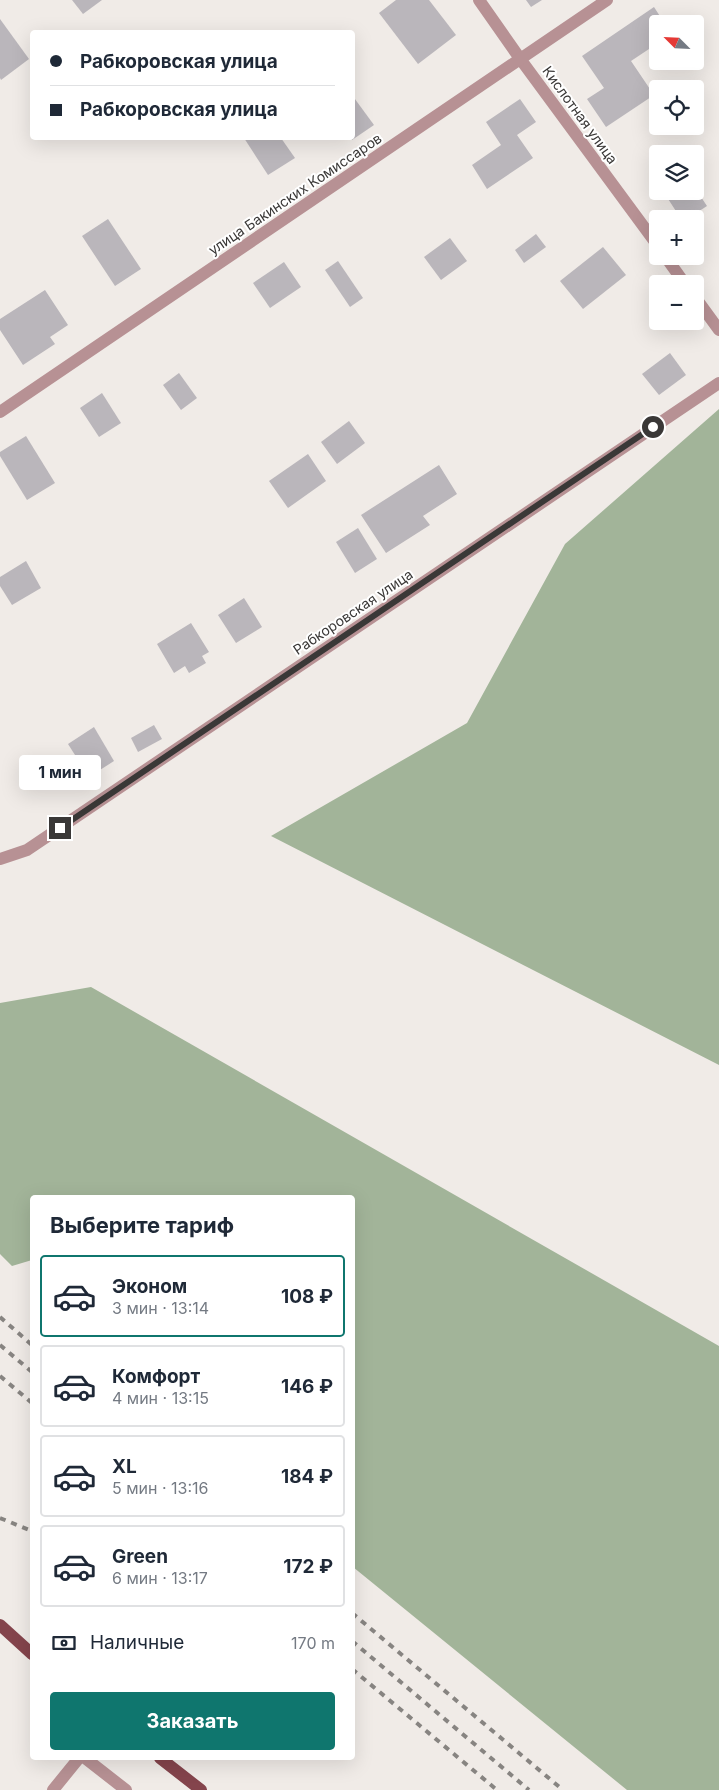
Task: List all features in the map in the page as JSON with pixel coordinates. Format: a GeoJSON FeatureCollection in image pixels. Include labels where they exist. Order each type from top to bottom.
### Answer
{"type":"FeatureCollection","features":[{"type":"Feature","properties":{"kind":"main road"},"geometry":{"type":"LineString","coordinates":[[0,1625],[30,1652]]}},
{"type":"Feature","properties":{"kind":"main road"},"geometry":{"type":"LineString","coordinates":[[163,1760],[201,1790]]}},
{"type":"Feature","properties":{"kind":"street","name":"Кислотная улица"},"geometry":{"type":"LineString","coordinates":[[479,0],[649,234]]}},
{"type":"Feature","properties":{"kind":"street","name":"улица Бакинских Комиссаров"},"geometry":{"type":"LineString","coordinates":[[0,412],[607,0]]}},
{"type":"Feature","properties":{"kind":"street"},"geometry":{"type":"LineString","coordinates":[[704,309],[719,330]]}},
{"type":"Feature","properties":{"kind":"street","name":"Рабкоровская улица"},"geometry":{"type":"LineString","coordinates":[[0,860],[27,850],[719,383]]}},
{"type":"Feature","properties":{"kind":"street"},"geometry":{"type":"LineString","coordinates":[[53,1790],[77,1760]]}},
{"type":"Feature","properties":{"kind":"street"},"geometry":{"type":"LineString","coordinates":[[88,1760],[126,1790]]}},
{"type":"Feature","properties":{"kind":"green space"},"geometry":{"type":"Polygon","coordinates":[[[719,409],[719,1065],[271,836],[467,723],[565,544],[719,409]]]}},
{"type":"Feature","properties":{"kind":"green space"},"geometry":{"type":"Polygon","coordinates":[[[91,987],[719,1346],[719,1790],[627,1790],[355,1569],[355,1195],[30,1195],[30,1261],[12,1266],[0,1254],[0,1003],[91,987]]]}},
{"type":"Feature","properties":{"kind":"building"},"geometry":{"type":"Polygon","coordinates":[[[72,0],[102,0],[83,14],[72,0]]]}},
{"type":"Feature","properties":{"kind":"building"},"geometry":{"type":"Polygon","coordinates":[[[396,0],[429,0],[456,35],[418,64],[379,13],[396,0]]]}},
{"type":"Feature","properties":{"kind":"building"},"geometry":{"type":"Polygon","coordinates":[[[526,0],[542,0],[531,7],[526,0]]]}},
{"type":"Feature","properties":{"kind":"building"},"geometry":{"type":"Polygon","coordinates":[[[654,7],[659,15],[649,15],[649,49],[631,61],[649,88],[649,98],[606,127],[587,99],[604,88],[582,56],[654,7]]]}},
{"type":"Feature","properties":{"kind":"building"},"geometry":{"type":"Polygon","coordinates":[[[0,19],[29,59],[1,80],[0,78],[0,19]]]}},
{"type":"Feature","properties":{"kind":"building"},"geometry":{"type":"Polygon","coordinates":[[[355,99],[374,125],[355,138],[355,99]]]}},
{"type":"Feature","properties":{"kind":"building"},"geometry":{"type":"Polygon","coordinates":[[[520,99],[536,122],[517,135],[533,158],[487,189],[472,165],[501,145],[486,122],[520,99]]]}},
{"type":"Feature","properties":{"kind":"building"},"geometry":{"type":"Polygon","coordinates":[[[245,140],[282,140],[295,158],[268,175],[245,140]]]}},
{"type":"Feature","properties":{"kind":"building"},"geometry":{"type":"Polygon","coordinates":[[[669,200],[703,200],[707,206],[701,210],[675,210],[669,200]]]}},
{"type":"Feature","properties":{"kind":"building"},"geometry":{"type":"Polygon","coordinates":[[[108,219],[141,269],[115,286],[82,236],[108,219]]]}},
{"type":"Feature","properties":{"kind":"building"},"geometry":{"type":"Polygon","coordinates":[[[536,234],[546,247],[524,263],[515,250],[536,234]]]}},
{"type":"Feature","properties":{"kind":"building"},"geometry":{"type":"Polygon","coordinates":[[[450,238],[467,261],[441,280],[424,257],[450,238]]]}},
{"type":"Feature","properties":{"kind":"building"},"geometry":{"type":"Polygon","coordinates":[[[603,247],[626,275],[583,309],[560,281],[603,247]]]}},
{"type":"Feature","properties":{"kind":"building"},"geometry":{"type":"Polygon","coordinates":[[[338,261],[363,298],[350,307],[325,270],[338,261]]]}},
{"type":"Feature","properties":{"kind":"building"},"geometry":{"type":"Polygon","coordinates":[[[284,262],[301,287],[270,308],[253,283],[284,262]]]}},
{"type":"Feature","properties":{"kind":"building"},"geometry":{"type":"Polygon","coordinates":[[[45,290],[68,325],[50,337],[55,344],[23,365],[0,330],[0,319],[45,290]]]}},
{"type":"Feature","properties":{"kind":"building"},"geometry":{"type":"Polygon","coordinates":[[[670,353],[686,375],[659,395],[642,374],[670,353]]]}},
{"type":"Feature","properties":{"kind":"building"},"geometry":{"type":"Polygon","coordinates":[[[179,373],[197,398],[181,410],[163,385],[179,373]]]}},
{"type":"Feature","properties":{"kind":"building"},"geometry":{"type":"Polygon","coordinates":[[[102,393],[121,423],[99,437],[80,408],[102,393]]]}},
{"type":"Feature","properties":{"kind":"building"},"geometry":{"type":"Polygon","coordinates":[[[349,421],[365,443],[337,464],[321,442],[349,421]]]}},
{"type":"Feature","properties":{"kind":"building"},"geometry":{"type":"Polygon","coordinates":[[[26,436],[55,483],[27,500],[0,456],[0,452],[26,436]]]}},
{"type":"Feature","properties":{"kind":"building"},"geometry":{"type":"Polygon","coordinates":[[[308,454],[326,481],[288,508],[269,481],[308,454]]]}},
{"type":"Feature","properties":{"kind":"building"},"geometry":{"type":"Polygon","coordinates":[[[439,465],[457,494],[423,516],[430,525],[386,553],[361,515],[439,465]]]}},
{"type":"Feature","properties":{"kind":"building"},"geometry":{"type":"Polygon","coordinates":[[[358,528],[377,559],[355,573],[336,542],[358,528]]]}},
{"type":"Feature","properties":{"kind":"building"},"geometry":{"type":"Polygon","coordinates":[[[26,561],[41,588],[12,605],[0,586],[0,577],[26,561]]]}},
{"type":"Feature","properties":{"kind":"building"},"geometry":{"type":"Polygon","coordinates":[[[244,598],[262,627],[236,643],[218,615],[244,598]]]}},
{"type":"Feature","properties":{"kind":"building"},"geometry":{"type":"Polygon","coordinates":[[[191,623],[209,652],[202,656],[206,663],[189,673],[185,666],[174,673],[157,644],[191,623]]]}},
{"type":"Feature","properties":{"kind":"building"},"geometry":{"type":"Polygon","coordinates":[[[154,725],[162,739],[138,752],[131,738],[154,725]]]}},
{"type":"Feature","properties":{"kind":"building"},"geometry":{"type":"Polygon","coordinates":[[[94,727],[114,761],[89,777],[68,744],[94,727]]]}},
{"type":"Feature","properties":{"kind":"railway"},"geometry":{"type":"LineString","coordinates":[[0,1317],[30,1343]]}},
{"type":"Feature","properties":{"kind":"railway"},"geometry":{"type":"LineString","coordinates":[[0,1345],[30,1370]]}},
{"type":"Feature","properties":{"kind":"railway"},"geometry":{"type":"LineString","coordinates":[[0,1376],[30,1401]]}},
{"type":"Feature","properties":{"kind":"railway"},"geometry":{"type":"LineString","coordinates":[[0,1518],[30,1530]]}},
{"type":"Feature","properties":{"kind":"railway"},"geometry":{"type":"LineString","coordinates":[[355,1616],[563,1790]]}},
{"type":"Feature","properties":{"kind":"railway"},"geometry":{"type":"LineString","coordinates":[[355,1644],[529,1790]]}},
{"type":"Feature","properties":{"kind":"railway"},"geometry":{"type":"LineString","coordinates":[[355,1672],[497,1790]]}},
{"type":"Feature","properties":{"kind":"route"},"geometry":{"type":"LineString","coordinates":[[60,828],[653,427]]}}]}
